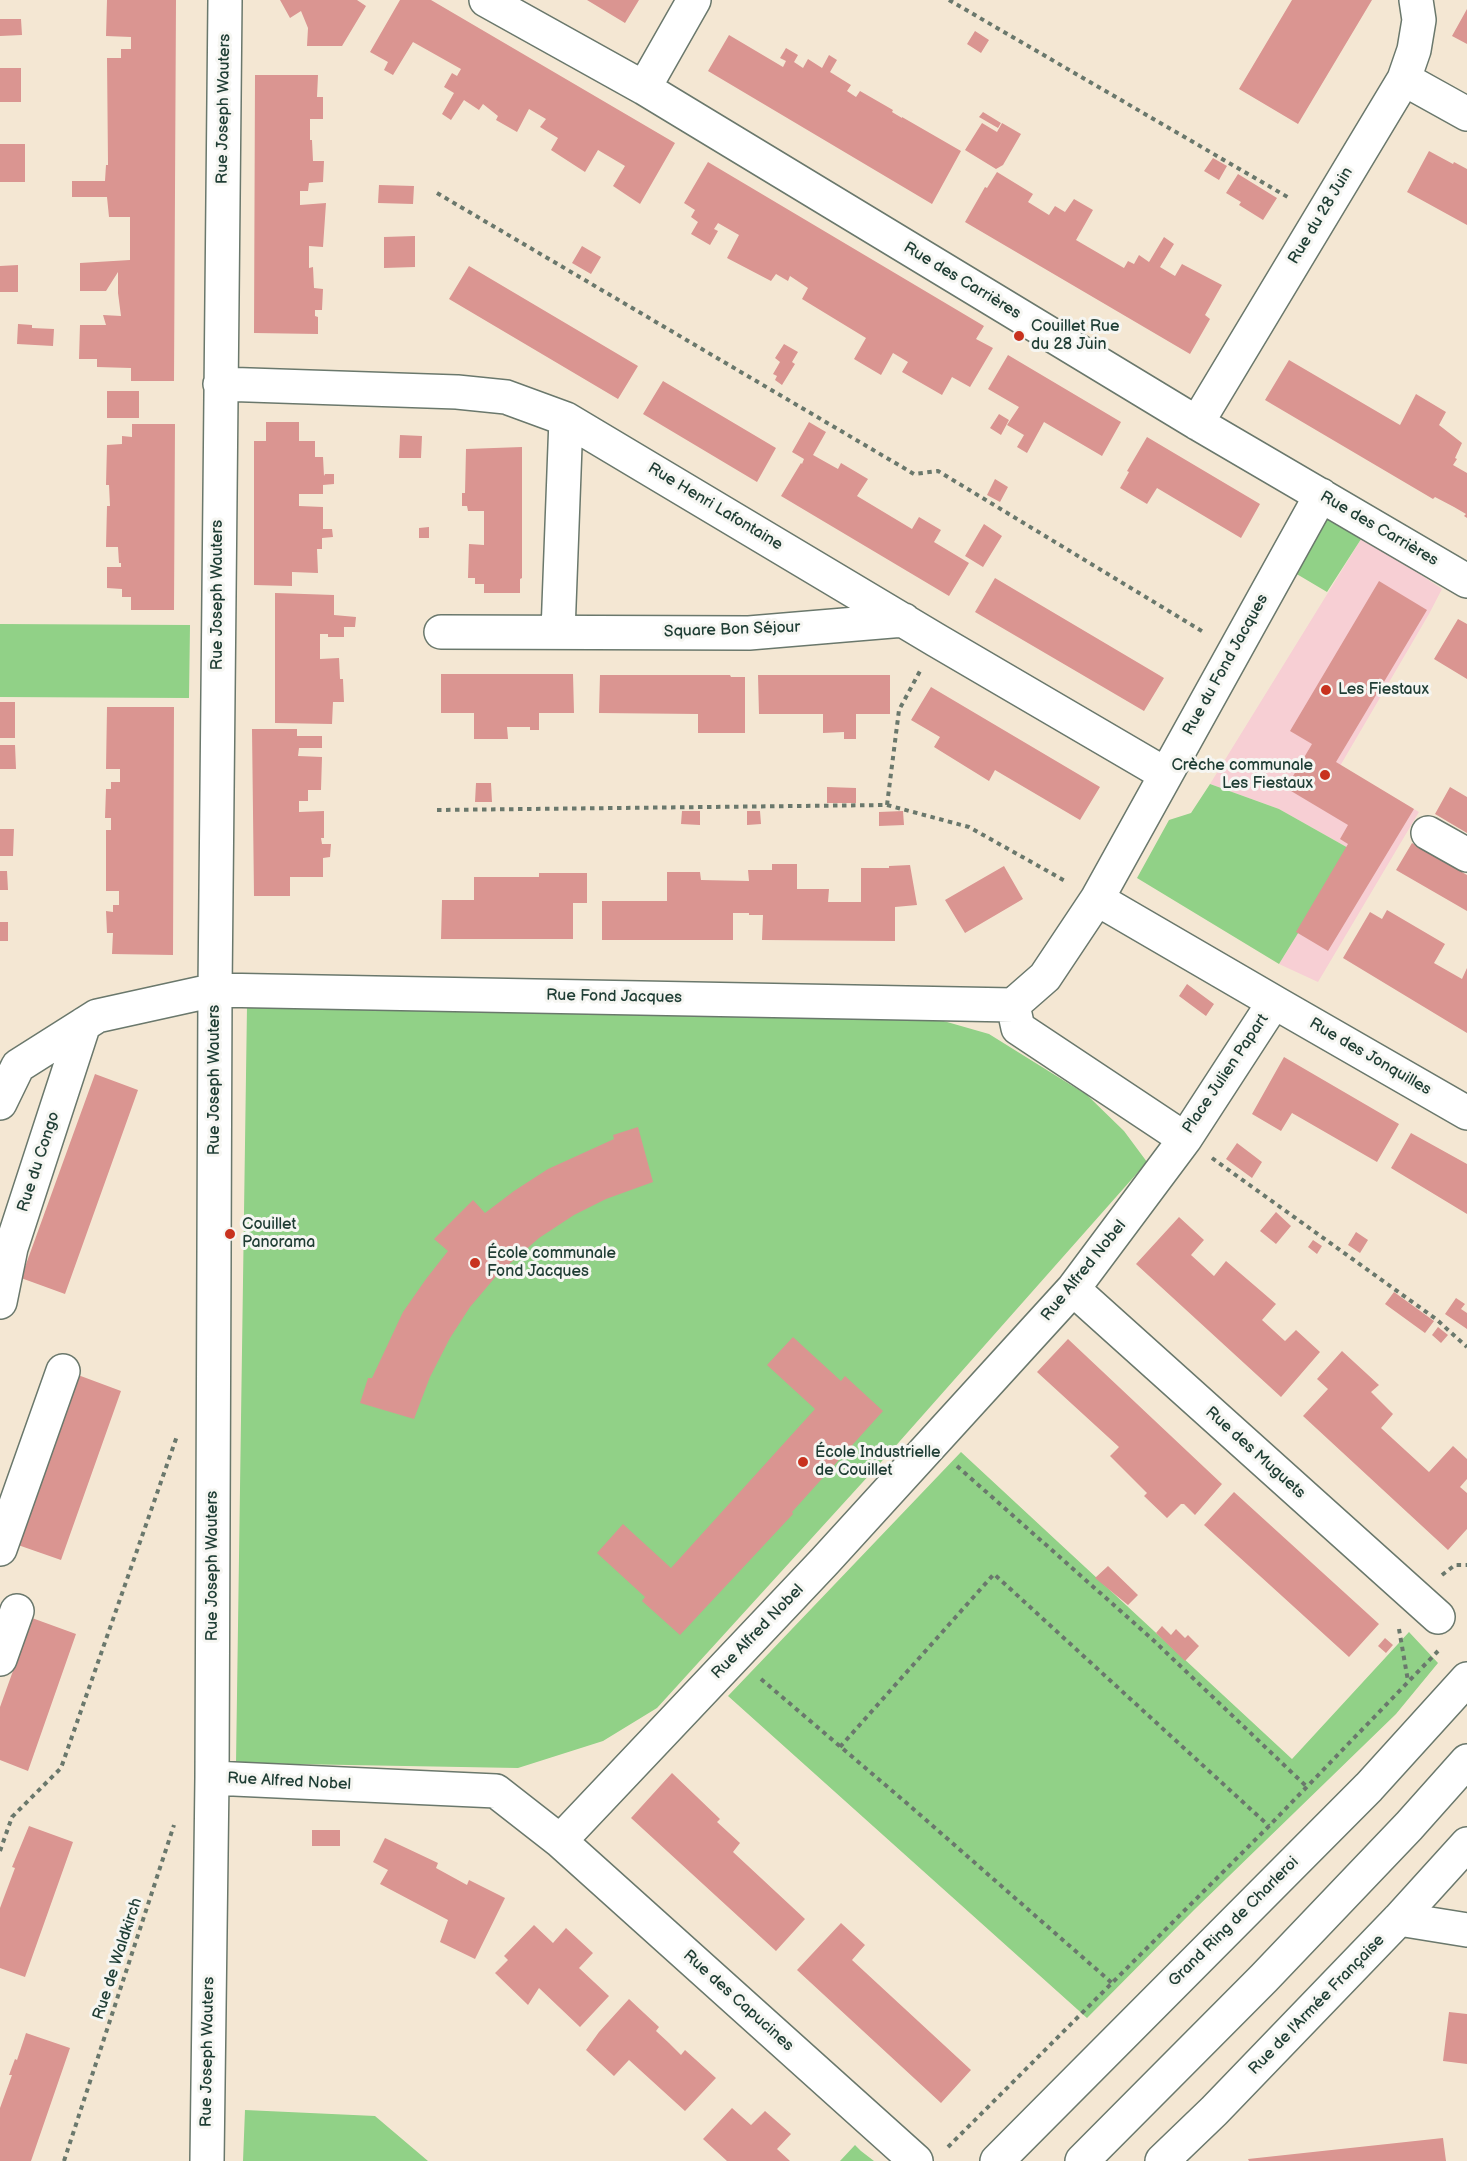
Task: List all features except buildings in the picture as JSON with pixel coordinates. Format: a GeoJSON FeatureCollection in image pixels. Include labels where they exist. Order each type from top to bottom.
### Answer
{"type":"FeatureCollection","features":[{"type":"Feature","properties":{"kind":"main road","name":"Rue Joseph Wauters"},"geometry":{"type":"LineString","coordinates":[[207,2161],[212,1778],[215,990],[225,0]]}},
{"type":"Feature","properties":{"kind":"main road","name":"Rue des Carrières"},"geometry":{"type":"LineString","coordinates":[[486,0],[644,88],[1197,423],[1467,581]]}},
{"type":"Feature","properties":{"kind":"main road"},"geometry":{"type":"LineString","coordinates":[[644,88],[694,0]]}},
{"type":"Feature","properties":{"kind":"main road","name":"Rue du 28 Juin"},"geometry":{"type":"LineString","coordinates":[[1197,423],[1404,80],[1414,50],[1419,20],[1416,0]]}},
{"type":"Feature","properties":{"kind":"main road"},"geometry":{"type":"LineString","coordinates":[[1404,80],[1467,114]]}},
{"type":"Feature","properties":{"kind":"main road","name":"Rue Henri Lafontaine"},"geometry":{"type":"LineString","coordinates":[[220,384],[458,392],[506,397],[567,419],[936,640],[1166,774]]}},
{"type":"Feature","properties":{"kind":"main road"},"geometry":{"type":"LineString","coordinates":[[558,632],[567,419]]}},
{"type":"Feature","properties":{"kind":"main road","name":"Rue du Fond Jacques"},"geometry":{"type":"LineString","coordinates":[[1097,899],[1321,495]]}},
{"type":"Feature","properties":{"kind":"main road","name":"Square Bon Séjour"},"geometry":{"type":"LineString","coordinates":[[441,632],[749,633],[904,620]]}},
{"type":"Feature","properties":{"kind":"main road"},"geometry":{"type":"LineString","coordinates":[[1428,833],[1467,855]]}},
{"type":"Feature","properties":{"kind":"main road"},"geometry":{"type":"LineString","coordinates":[[1013,1005],[1044,977],[1097,899]]}},
{"type":"Feature","properties":{"kind":"main road","name":"Place Julien Papart"},"geometry":{"type":"LineString","coordinates":[[1013,1005],[1018,1028],[1185,1139],[1274,1002],[1097,899]]}},
{"type":"Feature","properties":{"kind":"main road","name":"Rue Fond Jacques"},"geometry":{"type":"LineString","coordinates":[[0,1103],[18,1066],[97,1016],[215,990],[1013,1005]]}},
{"type":"Feature","properties":{"kind":"main road","name":"Rue des Jonquilles"},"geometry":{"type":"LineString","coordinates":[[1274,1002],[1467,1113]]}},
{"type":"Feature","properties":{"kind":"main road","name":"Rue du Congo"},"geometry":{"type":"LineString","coordinates":[[0,1302],[11,1248],[84,1024]]}},
{"type":"Feature","properties":{"kind":"main road","name":"Rue Alfred Nobel"},"geometry":{"type":"LineString","coordinates":[[212,1778],[496,1791],[560,1841],[932,1444],[1073,1289],[1185,1139]]}},
{"type":"Feature","properties":{"kind":"main road","name":"Rue des Muguets"},"geometry":{"type":"LineString","coordinates":[[1073,1289],[1441,1631]]}},
{"type":"Feature","properties":{"kind":"main road"},"geometry":{"type":"LineString","coordinates":[[0,1549],[63,1371]]}},
{"type":"Feature","properties":{"kind":"main road"},"geometry":{"type":"LineString","coordinates":[[0,1659],[17,1611]]}},
{"type":"Feature","properties":{"kind":"main road","name":"Grand Ring de Charleroi"},"geometry":{"type":"LineString","coordinates":[[997,2161],[1369,1787],[1467,1679]]}},
{"type":"Feature","properties":{"kind":"main road"},"geometry":{"type":"LineString","coordinates":[[1082,2161],[1264,1978],[1409,1826],[1467,1761]]}},
{"type":"Feature","properties":{"kind":"main road","name":"Rue des Capucines"},"geometry":{"type":"LineString","coordinates":[[560,1841],[929,2157]]}},
{"type":"Feature","properties":{"kind":"main road","name":"Rue de l'Armée Française"},"geometry":{"type":"LineString","coordinates":[[1162,2161],[1214,2111],[1400,1919],[1467,1844]]}},
{"type":"Feature","properties":{"kind":"main road"},"geometry":{"type":"LineString","coordinates":[[1400,1919],[1467,1930]]}},
{"type":"Feature","properties":{"kind":"path"},"geometry":{"type":"LineString","coordinates":[[949,0],[1321,217]]}},
{"type":"Feature","properties":{"kind":"path"},"geometry":{"type":"LineString","coordinates":[[437,193],[914,474],[938,471],[1234,651]]}},
{"type":"Feature","properties":{"kind":"path"},"geometry":{"type":"LineString","coordinates":[[887,806],[899,711],[936,640]]}},
{"type":"Feature","properties":{"kind":"path"},"geometry":{"type":"LineString","coordinates":[[437,810],[887,806],[969,827],[1097,899]]}},
{"type":"Feature","properties":{"kind":"path"},"geometry":{"type":"LineString","coordinates":[[1185,1139],[1436,1319],[1467,1347]]}},
{"type":"Feature","properties":{"kind":"path"},"geometry":{"type":"LineString","coordinates":[[0,1851],[12,1817],[61,1768],[178,1431]]}},
{"type":"Feature","properties":{"kind":"path"},"geometry":{"type":"LineString","coordinates":[[932,1444],[1151,1638],[1306,1786]]}},
{"type":"Feature","properties":{"kind":"path"},"geometry":{"type":"LineString","coordinates":[[840,1747],[994,1574],[1269,1826]]}},
{"type":"Feature","properties":{"kind":"path"},"geometry":{"type":"LineString","coordinates":[[929,2157],[1112,1983],[1269,1826],[1441,1631]]}},
{"type":"Feature","properties":{"kind":"path"},"geometry":{"type":"LineString","coordinates":[[734,1657],[1112,1983]]}},
{"type":"Feature","properties":{"kind":"path","name":"Rue de Waldkirch"},"geometry":{"type":"LineString","coordinates":[[64,2161],[175,1822]]}},
{"type":"Feature","properties":{"kind":"shaded area","name":"Les Fiestaux"},"geometry":{"type":"Polygon","coordinates":[[[1363,536],[1442,589],[1340,766],[1419,812],[1318,982],[1279,964],[1350,849],[1279,809],[1210,784],[1363,536]]]}},
{"type":"Feature","properties":{"kind":"green space"},"geometry":{"type":"Polygon","coordinates":[[[1329,516],[1363,536],[1327,592],[1295,573],[1329,516]]]}},
{"type":"Feature","properties":{"kind":"green space"},"geometry":{"type":"Polygon","coordinates":[[[0,624],[190,625],[189,698],[0,697],[0,624]]]}},
{"type":"Feature","properties":{"kind":"green space"},"geometry":{"type":"Polygon","coordinates":[[[1210,784],[1279,809],[1350,849],[1279,964],[1137,878],[1169,820],[1191,813],[1210,784]]]}},
{"type":"Feature","properties":{"kind":"green space"},"geometry":{"type":"Polygon","coordinates":[[[247,1006],[926,1016],[989,1034],[1087,1095],[1124,1131],[1147,1162],[892,1450],[657,1708],[603,1741],[518,1768],[236,1763],[247,1006]]]}},
{"type":"Feature","properties":{"kind":"green space"},"geometry":{"type":"Polygon","coordinates":[[[961,1452],[1292,1759],[1409,1632],[1438,1663],[1396,1714],[1194,1910],[1087,2018],[728,1696],[961,1452]]]}},
{"type":"Feature","properties":{"kind":"green space"},"geometry":{"type":"Polygon","coordinates":[[[245,2110],[375,2116],[428,2161],[243,2161],[245,2110]]]}},
{"type":"Feature","properties":{"kind":"green space"},"geometry":{"type":"Polygon","coordinates":[[[855,2145],[861,2151],[874,2161],[840,2161],[855,2145]]]}},
{"type":"Feature","properties":{"kind":"place","name":"Couillet Rue du 28 Juin"},"geometry":{"type":"Point","coordinates":[1019,336]}},
{"type":"Feature","properties":{"kind":"place","name":"Les Fiestaux"},"geometry":{"type":"Point","coordinates":[1326,690]}},
{"type":"Feature","properties":{"kind":"place","name":"Crèche communale Les Fiestaux"},"geometry":{"type":"Point","coordinates":[1325,775]}},
{"type":"Feature","properties":{"kind":"place","name":"Couillet Panorama"},"geometry":{"type":"Point","coordinates":[230,1234]}},
{"type":"Feature","properties":{"kind":"place","name":"École communale Fond Jacques"},"geometry":{"type":"Point","coordinates":[475,1263]}},
{"type":"Feature","properties":{"kind":"place","name":"École Industrielle de Couillet"},"geometry":{"type":"Point","coordinates":[803,1462]}}]}
